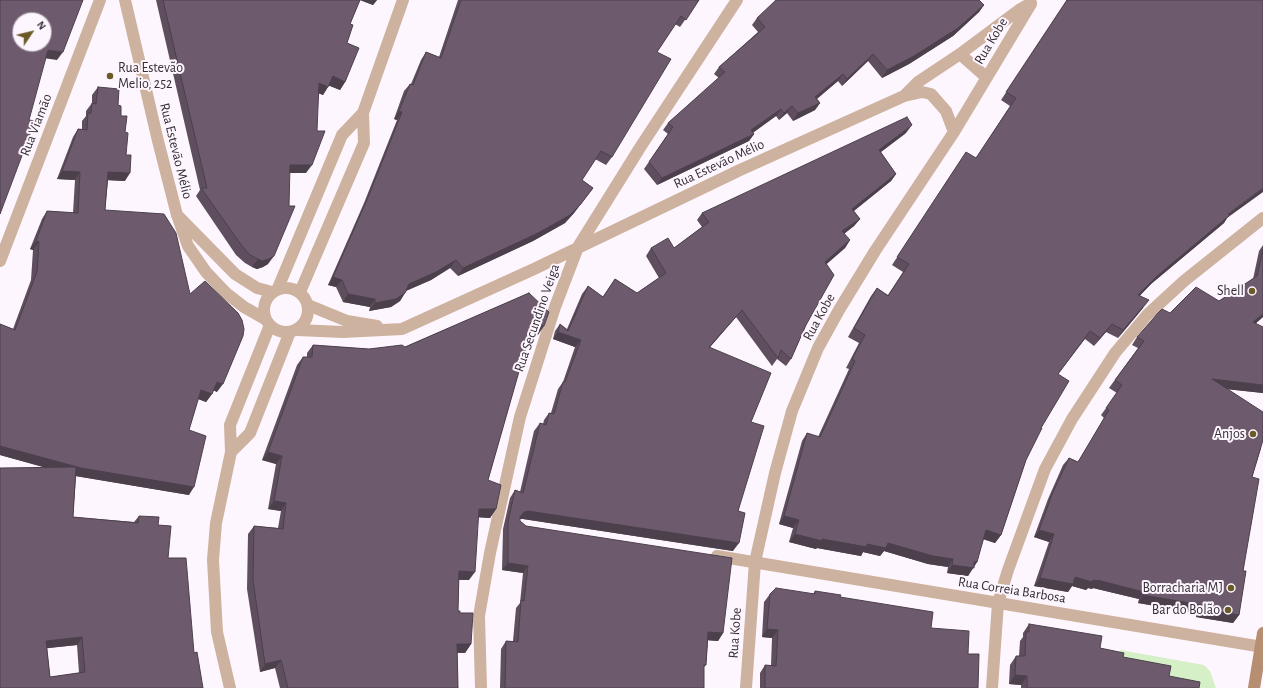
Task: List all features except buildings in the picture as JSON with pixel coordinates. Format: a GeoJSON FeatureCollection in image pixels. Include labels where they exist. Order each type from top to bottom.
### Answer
{"type":"FeatureCollection","features":[{"type":"Feature","properties":{"kind":"main road"},"geometry":{"type":"LineString","coordinates":[[1254,688],[1262,647],[1263,633]]}},
{"type":"Feature","properties":{"kind":"street","name":"Rua Viamão"},"geometry":{"type":"LineString","coordinates":[[0,261],[100,0]]}},
{"type":"Feature","properties":{"kind":"street","name":"Rua Estevão Mélio"},"geometry":{"type":"LineString","coordinates":[[125,0],[177,215],[188,246],[206,272],[226,293],[244,308],[267,322]]}},
{"type":"Feature","properties":{"kind":"street"},"geometry":{"type":"LineString","coordinates":[[300,292],[364,143],[363,113],[404,0]]}},
{"type":"Feature","properties":{"kind":"street","name":"Rua Secundino Veiga"},"geometry":{"type":"LineString","coordinates":[[481,688],[479,616],[503,487],[520,416],[555,307],[578,247],[645,139],[737,0]]}},
{"type":"Feature","properties":{"kind":"street","name":"Rua Estevão Mélio"},"geometry":{"type":"LineString","coordinates":[[293,331],[343,332],[402,330],[534,269],[740,170],[904,96],[918,82],[960,54],[1032,1]]}},
{"type":"Feature","properties":{"kind":"street","name":"Rua Kobe"},"geometry":{"type":"LineString","coordinates":[[746,688],[755,562],[775,473],[790,419],[818,348],[875,251],[954,132],[1032,1]]}},
{"type":"Feature","properties":{"kind":"street"},"geometry":{"type":"LineString","coordinates":[[960,54],[986,77]]}},
{"type":"Feature","properties":{"kind":"street"},"geometry":{"type":"LineString","coordinates":[[904,96],[922,92],[931,94],[946,111],[954,132]]}},
{"type":"Feature","properties":{"kind":"street"},"geometry":{"type":"LineString","coordinates":[[230,688],[217,632],[213,560],[216,523],[231,452],[230,425],[267,322],[264,305],[266,298],[275,290],[342,135],[363,113]]}},
{"type":"Feature","properties":{"kind":"street","name":"Rua Estevão Mélio"},"geometry":{"type":"LineString","coordinates":[[177,215],[235,274],[257,288],[275,290]]}},
{"type":"Feature","properties":{"kind":"street"},"geometry":{"type":"LineString","coordinates":[[992,688],[998,603],[1008,570],[1045,469],[1072,419],[1115,353],[1147,315],[1184,281],[1263,218]]}},
{"type":"Feature","properties":{"kind":"street"},"geometry":{"type":"LineString","coordinates":[[231,452],[250,433],[293,331],[307,319],[308,305],[300,292],[293,288],[275,290]]}},
{"type":"Feature","properties":{"kind":"street"},"geometry":{"type":"LineString","coordinates":[[308,305],[347,321],[402,330]]}},
{"type":"Feature","properties":{"kind":"street"},"geometry":{"type":"LineString","coordinates":[[267,322],[276,330],[293,331]]}},
{"type":"Feature","properties":{"kind":"street","name":"Rua Correia Barbosa"},"geometry":{"type":"LineString","coordinates":[[709,555],[1262,647]]}},
{"type":"Feature","properties":{"kind":"green space"},"geometry":{"type":"Polygon","coordinates":[[[1120,650],[1204,665],[1210,671],[1216,688],[1177,688],[1117,666],[1120,650]]]}},
{"type":"Feature","properties":{"kind":"place","name":"Rua Estevão Melio, 252"},"geometry":{"type":"Point","coordinates":[110,76]}},
{"type":"Feature","properties":{"kind":"place","name":"Shell"},"geometry":{"type":"Point","coordinates":[1252,291]}},
{"type":"Feature","properties":{"kind":"place","name":"Anjos"},"geometry":{"type":"Point","coordinates":[1253,434]}},
{"type":"Feature","properties":{"kind":"place","name":"Borracharia MJ"},"geometry":{"type":"Point","coordinates":[1231,588]}},
{"type":"Feature","properties":{"kind":"place","name":"Bar do Bolão"},"geometry":{"type":"Point","coordinates":[1228,610]}}]}
